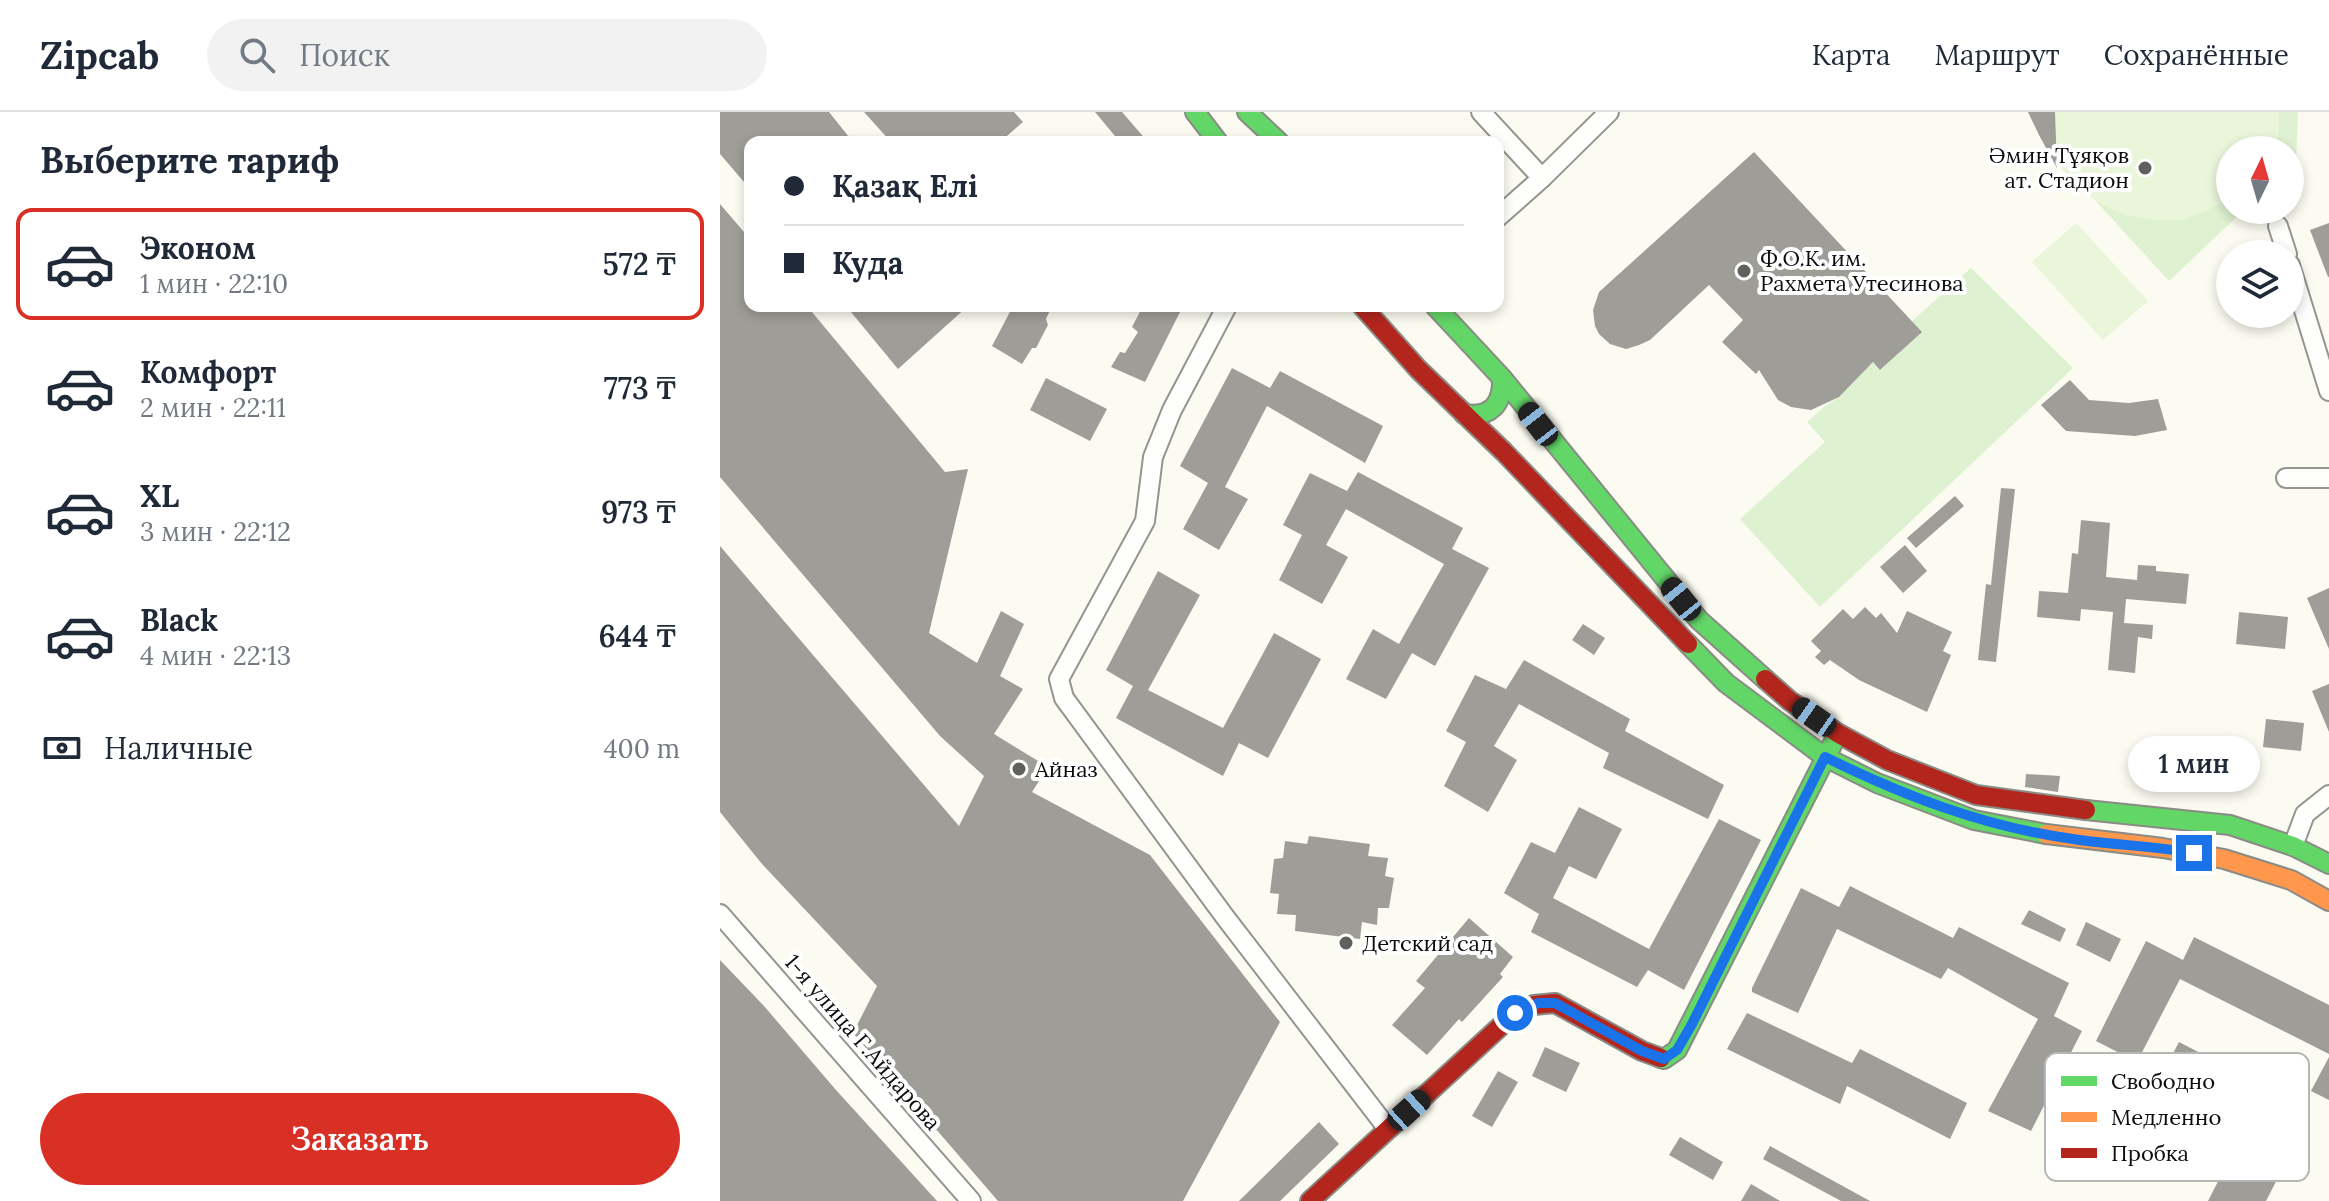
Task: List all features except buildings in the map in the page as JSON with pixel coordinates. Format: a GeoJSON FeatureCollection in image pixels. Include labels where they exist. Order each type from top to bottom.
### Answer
{"type":"FeatureCollection","features":[{"type":"Feature","properties":{"kind":"street"},"geometry":{"type":"LineString","coordinates":[[1195,112],[1213,136]]}},
{"type":"Feature","properties":{"kind":"street"},"geometry":{"type":"LineString","coordinates":[[1247,112],[1273,136]]}},
{"type":"Feature","properties":{"kind":"street"},"geometry":{"type":"LineString","coordinates":[[1481,112],[1503,136]]}},
{"type":"Feature","properties":{"kind":"street"},"geometry":{"type":"LineString","coordinates":[[1504,212],[1609,112]]}},
{"type":"Feature","properties":{"kind":"street"},"geometry":{"type":"LineString","coordinates":[[1504,137],[1542,178]]}},
{"type":"Feature","properties":{"kind":"street"},"geometry":{"type":"LineString","coordinates":[[2278,226],[2282,240]]}},
{"type":"Feature","properties":{"kind":"street"},"geometry":{"type":"LineString","coordinates":[[2304,310],[2329,391]]}},
{"type":"Feature","properties":{"kind":"street"},"geometry":{"type":"LineString","coordinates":[[1224,312],[1172,410],[1153,457],[1145,521],[1059,679],[1064,698],[1225,917],[1388,1129]]}},
{"type":"Feature","properties":{"kind":"street"},"geometry":{"type":"LineString","coordinates":[[1367,312],[1418,369],[1726,683],[1825,757],[1877,783],[1974,820],[2072,839],[2163,848],[2224,859],[2291,880],[2329,901]]}},
{"type":"Feature","properties":{"kind":"street"},"geometry":{"type":"LineString","coordinates":[[1441,312],[1502,378],[1699,620],[1790,701],[1839,734],[1887,760],[1976,795],[2230,825],[2293,846],[2329,864]]}},
{"type":"Feature","properties":{"kind":"street"},"geometry":{"type":"LineString","coordinates":[[1464,414],[1486,414],[1496,408],[1502,395],[1502,378]]}},
{"type":"Feature","properties":{"kind":"street"},"geometry":{"type":"LineString","coordinates":[[2286,478],[2329,478]]}},
{"type":"Feature","properties":{"kind":"street"},"geometry":{"type":"LineString","coordinates":[[1310,1201],[1515,1013],[1538,1003],[1555,1003],[1642,1051],[1664,1059],[1677,1050],[1839,734]]}},
{"type":"Feature","properties":{"kind":"street"},"geometry":{"type":"LineString","coordinates":[[2293,846],[2305,814],[2329,795]]}},
{"type":"Feature","properties":{"kind":"street","name":"1-я улица Г.Айдарова"},"geometry":{"type":"LineString","coordinates":[[720,914],[727,938],[971,1201]]}},
{"type":"Feature","properties":{"kind":"green space","name":"Әмин Тұяқов ат. Стадион"},"geometry":{"type":"Polygon","coordinates":[[[2028,112],[2279,112],[2278,136],[2216,136],[2216,205],[2185,219],[2174,220],[2141,218],[2103,205],[2072,180],[2028,112]]]}},
{"type":"Feature","properties":{"kind":"green space"},"geometry":{"type":"Polygon","coordinates":[[[2279,112],[2298,112],[2297,136],[2278,136],[2279,112]]]}},
{"type":"Feature","properties":{"kind":"green space"},"geometry":{"type":"Polygon","coordinates":[[[2093,198],[2127,214],[2161,218],[2195,213],[2216,204],[2216,224],[2229,224],[2169,281],[2093,198]]]}},
{"type":"Feature","properties":{"kind":"green space"},"geometry":{"type":"Polygon","coordinates":[[[2076,223],[2148,301],[2103,340],[2032,262],[2076,223]]]}},
{"type":"Feature","properties":{"kind":"green space"},"geometry":{"type":"Polygon","coordinates":[[[1971,268],[2073,368],[1820,607],[1740,519],[1825,442],[1807,422],[1839,397],[1873,362],[1881,370],[1921,332],[1912,321],[1971,268]]]}},
{"type":"Feature","properties":{"kind":"traffic: fast"},"geometry":{"type":"LineString","coordinates":[[1195,112],[1213,136]]}},
{"type":"Feature","properties":{"kind":"traffic: fast"},"geometry":{"type":"LineString","coordinates":[[1247,112],[1273,136]]}},
{"type":"Feature","properties":{"kind":"traffic: fast"},"geometry":{"type":"LineString","coordinates":[[1441,312],[1502,378],[1699,620],[1765,679]]}},
{"type":"Feature","properties":{"kind":"traffic: fast"},"geometry":{"type":"LineString","coordinates":[[1464,414],[1481,414],[1494,407],[1500,395],[1502,378]]}},
{"type":"Feature","properties":{"kind":"traffic: fast"},"geometry":{"type":"LineString","coordinates":[[1688,644],[1726,683],[1825,757],[1877,783],[1974,820],[2046,834]]}},
{"type":"Feature","properties":{"kind":"traffic: fast"},"geometry":{"type":"LineString","coordinates":[[1661,1058],[1677,1050],[1832,745]]}},
{"type":"Feature","properties":{"kind":"traffic: fast"},"geometry":{"type":"LineString","coordinates":[[2086,810],[2230,825],[2293,846],[2329,864]]}},
{"type":"Feature","properties":{"kind":"traffic: slow"},"geometry":{"type":"LineString","coordinates":[[2046,834],[2163,848],[2224,859],[2291,880],[2329,901]]}},
{"type":"Feature","properties":{"kind":"traffic: jam"},"geometry":{"type":"LineString","coordinates":[[1367,312],[1418,369],[1504,452],[1688,644]]}},
{"type":"Feature","properties":{"kind":"traffic: jam"},"geometry":{"type":"LineString","coordinates":[[1765,679],[1790,701],[1839,734],[1887,760],[1976,795],[2086,810]]}},
{"type":"Feature","properties":{"kind":"traffic: jam"},"geometry":{"type":"LineString","coordinates":[[1310,1201],[1515,1013],[1534,1005],[1555,1003],[1642,1051],[1661,1058]]}},
{"type":"Feature","properties":{"kind":"place","name":"Әмин Тұяқов ат. Стадион"},"geometry":{"type":"Point","coordinates":[2145,168]}},
{"type":"Feature","properties":{"kind":"place","name":"Ф.О.К. им. Рахмета Утесинова"},"geometry":{"type":"Point","coordinates":[1744,271]}},
{"type":"Feature","properties":{"kind":"place","name":"Айназ"},"geometry":{"type":"Point","coordinates":[1019,769]}},
{"type":"Feature","properties":{"kind":"place","name":"Детский сад"},"geometry":{"type":"Point","coordinates":[1346,943]}},
{"type":"Feature","properties":{"kind":"route"},"geometry":{"type":"LineString","coordinates":[[1515,1013],[1538,1003],[1555,1003],[1642,1051],[1664,1059],[1677,1050],[1825,757],[1877,783],[1974,820],[2072,839],[2194,853]]}}]}
